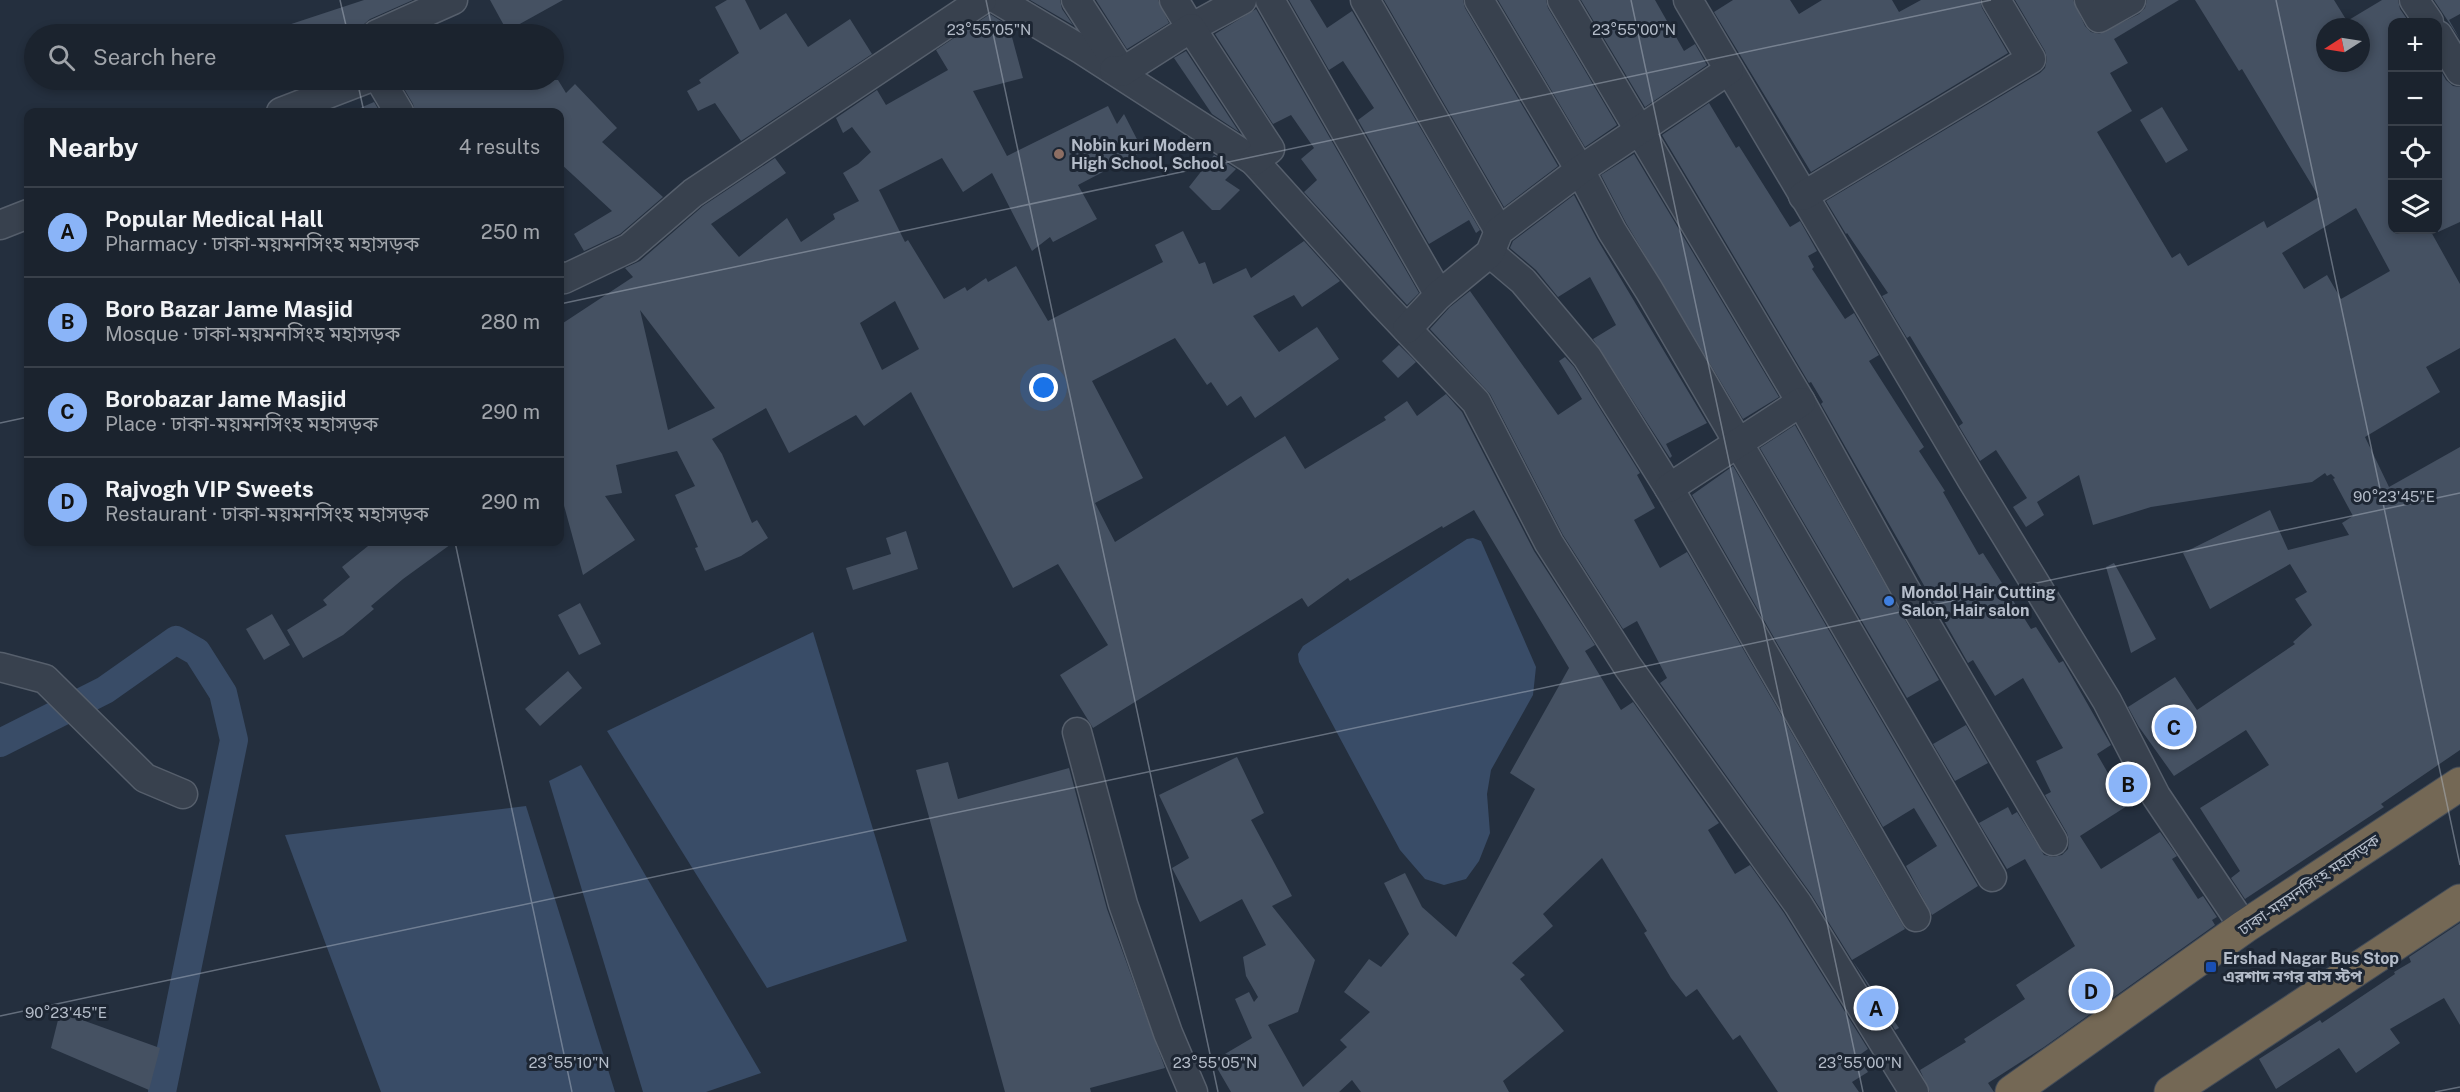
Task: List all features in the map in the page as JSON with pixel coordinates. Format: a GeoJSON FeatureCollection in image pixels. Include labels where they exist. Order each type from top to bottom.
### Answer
{"type":"FeatureCollection","features":[{"type":"Feature","properties":{"kind":"highway","name":"ঢাকা-ময়মনসিংহ মহাসড়ক"},"geometry":{"type":"LineString","coordinates":[[2012,1092],[2244,927],[2460,784]]}},
{"type":"Feature","properties":{"kind":"highway"},"geometry":{"type":"LineString","coordinates":[[2171,1092],[2460,901]]}},
{"type":"Feature","properties":{"kind":"street"},"geometry":{"type":"LineString","coordinates":[[399,24],[453,0]]}},
{"type":"Feature","properties":{"kind":"street"},"geometry":{"type":"LineString","coordinates":[[564,279],[629,248],[693,193],[982,0]]}},
{"type":"Feature","properties":{"kind":"street"},"geometry":{"type":"LineString","coordinates":[[998,0],[1118,71],[1254,161],[1476,402],[1549,543],[1622,658],[1798,904],[1914,1092]]}},
{"type":"Feature","properties":{"kind":"street"},"geometry":{"type":"LineString","coordinates":[[1076,0],[1118,71]]}},
{"type":"Feature","properties":{"kind":"street"},"geometry":{"type":"LineString","coordinates":[[1174,0],[1270,148],[1254,161]]}},
{"type":"Feature","properties":{"kind":"street"},"geometry":{"type":"LineString","coordinates":[[1118,71],[1242,0]]}},
{"type":"Feature","properties":{"kind":"street"},"geometry":{"type":"LineString","coordinates":[[1270,0],[1439,295]]}},
{"type":"Feature","properties":{"kind":"street"},"geometry":{"type":"LineString","coordinates":[[1365,0],[1495,242],[1523,281],[1587,357],[1669,488],[1916,917]]}},
{"type":"Feature","properties":{"kind":"street"},"geometry":{"type":"LineString","coordinates":[[1479,0],[1580,170],[1611,231],[1650,290],[1992,877]]}},
{"type":"Feature","properties":{"kind":"street"},"geometry":{"type":"LineString","coordinates":[[1562,0],[1801,402],[1904,587],[2053,841]]}},
{"type":"Feature","properties":{"kind":"street"},"geometry":{"type":"LineString","coordinates":[[1688,0],[1803,196],[2107,701],[2156,796],[2244,927]]}},
{"type":"Feature","properties":{"kind":"street"},"geometry":{"type":"LineString","coordinates":[[1803,196],[2031,59],[1996,0]]}},
{"type":"Feature","properties":{"kind":"street"},"geometry":{"type":"LineString","coordinates":[[2089,0],[2099,18],[2131,0]]}},
{"type":"Feature","properties":{"kind":"street"},"geometry":{"type":"LineString","coordinates":[[2414,0],[2426,18]]}},
{"type":"Feature","properties":{"kind":"street"},"geometry":{"type":"LineString","coordinates":[[2442,42],[2460,71]]}},
{"type":"Feature","properties":{"kind":"street"},"geometry":{"type":"LineString","coordinates":[[1407,329],[1495,242],[1580,170],[1729,70]]}},
{"type":"Feature","properties":{"kind":"street"},"geometry":{"type":"LineString","coordinates":[[291,108],[338,90]]}},
{"type":"Feature","properties":{"kind":"street"},"geometry":{"type":"LineString","coordinates":[[386,90],[397,108]]}},
{"type":"Feature","properties":{"kind":"street"},"geometry":{"type":"LineString","coordinates":[[0,225],[24,216]]}},
{"type":"Feature","properties":{"kind":"street"},"geometry":{"type":"LineString","coordinates":[[1669,488],[1737,441],[1801,402]]}},
{"type":"Feature","properties":{"kind":"street"},"geometry":{"type":"LineString","coordinates":[[0,668],[45,679],[145,778],[183,794]]}},
{"type":"Feature","properties":{"kind":"street"},"geometry":{"type":"LineString","coordinates":[[1077,732],[1123,904],[1168,1033],[1193,1092]]}},
{"type":"Feature","properties":{"kind":"water"},"geometry":{"type":"Polygon","coordinates":[[[1473,538],[1481,541],[1536,667],[1533,695],[1491,770],[1487,794],[1490,833],[1479,861],[1466,879],[1444,885],[1425,879],[1400,850],[1299,662],[1298,654],[1303,646],[1467,539],[1473,538]]]}},
{"type":"Feature","properties":{"kind":"water"},"geometry":{"type":"Polygon","coordinates":[[[813,632],[907,941],[767,988],[607,731],[813,632]]]}},
{"type":"Feature","properties":{"kind":"water"},"geometry":{"type":"Polygon","coordinates":[[[581,765],[761,1073],[706,1092],[643,1092],[549,781],[581,765]]]}},
{"type":"Feature","properties":{"kind":"water"},"geometry":{"type":"Polygon","coordinates":[[[526,806],[615,1092],[381,1092],[285,835],[526,806]]]}},
{"type":"Feature","properties":{"kind":"building"},"geometry":{"type":"Polygon","coordinates":[[[364,0],[413,0],[370,19],[364,24],[291,24],[364,0]]]}},
{"type":"Feature","properties":{"kind":"building"},"geometry":{"type":"Polygon","coordinates":[[[490,0],[563,0],[520,24],[503,24],[490,0]]]}},
{"type":"Feature","properties":{"kind":"building"},"geometry":{"type":"Polygon","coordinates":[[[727,0],[745,0],[760,30],[786,13],[808,47],[850,19],[872,54],[741,141],[715,103],[698,111],[687,91],[701,83],[699,80],[739,53],[715,7],[727,0]]]}},
{"type":"Feature","properties":{"kind":"building"},"geometry":{"type":"Polygon","coordinates":[[[1030,0],[1060,0],[1062,9],[1073,25],[1030,0]]]}},
{"type":"Feature","properties":{"kind":"building"},"geometry":{"type":"Polygon","coordinates":[[[1096,0],[1158,0],[1169,23],[1127,49],[1096,0]]]}},
{"type":"Feature","properties":{"kind":"building"},"geometry":{"type":"Polygon","coordinates":[[[1289,0],[1310,0],[1327,28],[1352,11],[1480,230],[1476,233],[1469,220],[1429,244],[1358,120],[1374,108],[1343,61],[1329,70],[1289,0]]]}},
{"type":"Feature","properties":{"kind":"building"},"geometry":{"type":"Polygon","coordinates":[[[1384,0],[1463,0],[1465,8],[1558,166],[1504,207],[1384,0]]]}},
{"type":"Feature","properties":{"kind":"building"},"geometry":{"type":"Polygon","coordinates":[[[1498,0],[1546,0],[1548,8],[1617,125],[1585,147],[1498,0]]]}},
{"type":"Feature","properties":{"kind":"building"},"geometry":{"type":"Polygon","coordinates":[[[1581,0],[1655,0],[1684,51],[1695,44],[1707,65],[1645,107],[1581,0]]]}},
{"type":"Feature","properties":{"kind":"building"},"geometry":{"type":"Polygon","coordinates":[[[1733,0],[1790,0],[1799,14],[1822,0],[1892,0],[1899,12],[1921,0],[1980,0],[1982,8],[2008,53],[1811,172],[1714,12],[1733,0]]]}},
{"type":"Feature","properties":{"kind":"building"},"geometry":{"type":"Polygon","coordinates":[[[2015,0],[2073,0],[2085,26],[2091,32],[2099,34],[2139,14],[2145,8],[2147,0],[2179,0],[2114,39],[2128,63],[2110,73],[2132,111],[2097,132],[2172,258],[2180,253],[2188,266],[2264,221],[2267,228],[2319,197],[2242,69],[2239,71],[2195,0],[2334,0],[2345,18],[2316,18],[2316,72],[2370,72],[2370,18],[2352,18],[2382,0],[2398,0],[2400,9],[2406,18],[2388,18],[2388,234],[2432,234],[2460,284],[2460,348],[2426,367],[2440,392],[2365,437],[2389,487],[2460,447],[2460,750],[2381,804],[2384,807],[2245,899],[2231,878],[2240,871],[2200,808],[2269,765],[2246,730],[2174,776],[2139,727],[2128,707],[2175,677],[2197,710],[2295,644],[2293,642],[2312,625],[2295,599],[2307,592],[2290,564],[2210,609],[2183,553],[2270,510],[2288,550],[2349,535],[2342,523],[2353,516],[2333,479],[2335,478],[2325,473],[2312,482],[2151,507],[2093,525],[2079,475],[2037,502],[2044,515],[2026,527],[2013,507],[2027,498],[1996,450],[1980,461],[1959,426],[1963,423],[1910,336],[1907,338],[1882,296],[1888,293],[1846,234],[1826,201],[2040,73],[2045,68],[2047,59],[2045,51],[2015,0]],[[2356,208],[2282,253],[2304,289],[2327,275],[2341,299],[2390,271],[2356,208]]]}},
{"type":"Feature","properties":{"kind":"building"},"geometry":{"type":"Polygon","coordinates":[[[2434,0],[2460,0],[2460,14],[2449,20],[2460,39],[2434,0]]]}},
{"type":"Feature","properties":{"kind":"building"},"geometry":{"type":"Polygon","coordinates":[[[1256,9],[1419,293],[1407,305],[1304,192],[1317,180],[1301,159],[1314,148],[1291,115],[1273,124],[1215,34],[1256,9]]]}},
{"type":"Feature","properties":{"kind":"building"},"geometry":{"type":"Polygon","coordinates":[[[990,14],[1009,26],[1023,78],[973,91],[1007,156],[1108,106],[1117,124],[1124,114],[1143,151],[1078,185],[1097,219],[1053,242],[1050,237],[1032,251],[992,173],[963,192],[942,158],[879,190],[905,242],[908,240],[944,299],[965,287],[967,291],[986,278],[988,282],[1016,266],[1048,321],[1163,262],[1155,245],[1183,231],[1199,264],[1205,262],[1213,284],[1246,268],[1251,278],[1304,241],[1340,281],[1302,307],[1294,295],[1253,316],[1279,352],[1317,327],[1339,359],[1255,418],[1241,396],[1227,406],[1211,382],[1207,385],[1175,338],[1092,381],[1143,478],[1095,503],[1115,542],[1285,436],[1305,469],[1386,420],[1384,417],[1407,401],[1417,416],[1446,394],[1462,412],[1534,551],[1595,645],[1585,651],[1621,710],[1633,702],[1719,823],[1708,830],[1735,874],[1750,865],[1784,913],[1868,1049],[1858,1056],[1868,1072],[1852,1082],[1859,1092],[1778,1092],[1740,1035],[1733,1040],[1697,989],[1686,997],[1671,978],[1644,933],[1647,931],[1602,858],[1543,914],[1553,926],[1512,963],[1525,975],[1520,979],[1564,1031],[1503,1081],[1509,1092],[1361,1092],[1352,1080],[1339,1092],[1231,1092],[1213,1061],[1252,1038],[1235,999],[1249,992],[1254,1002],[1258,997],[1246,976],[1243,957],[1266,945],[1242,899],[1200,922],[1172,868],[1189,858],[1159,795],[1237,757],[1264,813],[1251,820],[1292,896],[1272,906],[1315,960],[1298,1012],[1268,1025],[1303,1087],[1347,1047],[1340,1040],[1370,1012],[1344,992],[1369,959],[1381,967],[1409,934],[1384,883],[1405,873],[1422,907],[1456,937],[1535,789],[1510,773],[1569,668],[1474,510],[1443,528],[1442,526],[1350,581],[1348,578],[1308,607],[1302,598],[1093,728],[1060,675],[1108,645],[1058,564],[1013,588],[911,392],[864,426],[856,415],[789,453],[766,408],[712,439],[722,454],[752,523],[757,520],[768,538],[741,556],[705,571],[695,548],[698,547],[675,495],[695,486],[677,451],[616,465],[622,493],[605,496],[635,540],[583,575],[564,506],[564,322],[633,277],[625,268],[640,261],[703,206],[775,158],[786,173],[711,224],[739,257],[787,218],[801,242],[835,219],[833,214],[859,201],[843,173],[858,164],[871,152],[852,127],[843,133],[836,118],[877,90],[886,105],[948,70],[936,50],[990,14]],[[895,301],[860,323],[882,370],[919,349],[895,301]],[[640,310],[668,430],[715,408],[640,310]]]}},
{"type":"Feature","properties":{"kind":"building"},"geometry":{"type":"Polygon","coordinates":[[[1186,51],[1239,132],[1212,114],[1174,58],[1186,51]]]}},
{"type":"Feature","properties":{"kind":"building"},"geometry":{"type":"Polygon","coordinates":[[[2442,73],[2453,86],[2460,87],[2460,222],[2442,230],[2442,73]]]}},
{"type":"Feature","properties":{"kind":"building"},"geometry":{"type":"Polygon","coordinates":[[[575,84],[617,128],[602,142],[663,197],[620,234],[584,251],[574,234],[612,211],[564,167],[564,108],[414,108],[405,90],[564,90],[566,93],[575,84]]]}},
{"type":"Feature","properties":{"kind":"building"},"geometry":{"type":"Polygon","coordinates":[[[374,102],[378,108],[360,108],[374,102]]]}},
{"type":"Feature","properties":{"kind":"building"},"geometry":{"type":"Polygon","coordinates":[[[1709,103],[1736,148],[1739,146],[1790,227],[1800,221],[1817,251],[1808,256],[1814,267],[1812,269],[1845,319],[1854,313],[1879,355],[1869,361],[1924,447],[1919,451],[1945,491],[1943,492],[1979,555],[1983,553],[2031,629],[2036,627],[2059,663],[2063,661],[2111,745],[2097,754],[2127,806],[2080,836],[2101,869],[2160,832],[2177,856],[2172,859],[2198,899],[2203,896],[2217,917],[2212,920],[2215,925],[2044,1047],[1988,1083],[1994,1092],[1930,1092],[1920,1070],[1966,1042],[1964,1039],[2025,999],[2016,985],[2075,946],[2025,859],[2007,869],[1979,823],[2008,807],[2012,815],[2017,812],[2044,855],[2053,857],[2062,855],[2068,849],[2067,833],[2045,795],[2051,792],[2036,761],[2063,748],[2023,678],[1995,696],[1973,660],[1968,663],[1821,404],[1823,402],[1811,382],[1809,383],[1662,135],[1709,103]]]}},
{"type":"Feature","properties":{"kind":"building"},"geometry":{"type":"Polygon","coordinates":[[[2162,107],[2188,150],[2166,163],[2140,120],[2162,107]]]}},
{"type":"Feature","properties":{"kind":"building"},"geometry":{"type":"Polygon","coordinates":[[[1634,154],[1779,397],[1743,419],[1626,223],[1601,175],[1634,154]]]}},
{"type":"Feature","properties":{"kind":"building"},"geometry":{"type":"Polygon","coordinates":[[[1214,155],[1236,169],[1225,180],[1240,190],[1220,210],[1212,210],[1189,187],[1214,155]]]}},
{"type":"Feature","properties":{"kind":"building"},"geometry":{"type":"Polygon","coordinates":[[[1574,195],[1597,239],[1707,423],[1666,444],[1672,456],[1670,458],[1593,339],[1616,325],[1590,277],[1558,297],[1536,270],[1510,248],[1513,241],[1574,195]]]}},
{"type":"Feature","properties":{"kind":"building"},"geometry":{"type":"Polygon","coordinates":[[[1470,291],[1558,415],[1582,399],[1559,361],[1565,357],[1574,367],[1640,473],[1637,475],[1655,508],[1634,520],[1660,568],[1687,552],[1905,929],[1852,960],[1811,894],[1660,683],[1667,678],[1637,621],[1623,629],[1563,535],[1490,394],[1430,329],[1450,307],[1470,291]]]}},
{"type":"Feature","properties":{"kind":"building"},"geometry":{"type":"Polygon","coordinates":[[[1399,345],[1416,362],[1398,378],[1382,361],[1399,345]]]}},
{"type":"Feature","properties":{"kind":"building"},"geometry":{"type":"Polygon","coordinates":[[[1795,425],[1939,680],[1907,698],[1760,448],[1795,425]]]}},
{"type":"Feature","properties":{"kind":"building"},"geometry":{"type":"Polygon","coordinates":[[[1733,466],[1978,886],[1932,915],[1906,866],[1937,846],[1914,808],[1883,827],[1692,495],[1733,466]]]}},
{"type":"Feature","properties":{"kind":"building"},"geometry":{"type":"Polygon","coordinates":[[[906,531],[918,569],[853,590],[846,568],[891,554],[886,538],[906,531]]]}},
{"type":"Feature","properties":{"kind":"building"},"geometry":{"type":"Polygon","coordinates":[[[368,546],[448,546],[403,579],[371,606],[374,609],[343,635],[303,658],[287,630],[327,605],[323,600],[350,577],[342,567],[368,546]]]}},
{"type":"Feature","properties":{"kind":"building"},"geometry":{"type":"Polygon","coordinates":[[[2114,563],[2156,639],[2131,653],[2106,567],[2114,563]]]}},
{"type":"Feature","properties":{"kind":"building"},"geometry":{"type":"Polygon","coordinates":[[[580,603],[601,644],[579,655],[558,615],[580,603]]]}},
{"type":"Feature","properties":{"kind":"building"},"geometry":{"type":"Polygon","coordinates":[[[272,614],[290,645],[264,660],[246,629],[272,614]]]}},
{"type":"Feature","properties":{"kind":"building"},"geometry":{"type":"Polygon","coordinates":[[[568,671],[582,688],[540,726],[525,709],[568,671]]]}},
{"type":"Feature","properties":{"kind":"building"},"geometry":{"type":"Polygon","coordinates":[[[1966,725],[1988,763],[1955,781],[1933,744],[1966,725]]]}},
{"type":"Feature","properties":{"kind":"building"},"geometry":{"type":"Polygon","coordinates":[[[948,762],[958,799],[1069,768],[1107,909],[1165,1068],[1090,1088],[1091,1092],[1005,1092],[916,770],[948,762]]]}},
{"type":"Feature","properties":{"kind":"building"},"geometry":{"type":"Polygon","coordinates":[[[2460,923],[2460,1025],[2444,998],[2390,1029],[2400,1043],[2356,1073],[2339,1048],[2276,1089],[2259,1059],[2320,1020],[2322,1023],[2395,974],[2394,972],[2411,962],[2409,957],[2460,923]]]}},
{"type":"Feature","properties":{"kind":"building"},"geometry":{"type":"Polygon","coordinates":[[[1853,961],[1899,1028],[1895,1030],[1853,961]]]}},
{"type":"Feature","properties":{"kind":"building"},"geometry":{"type":"Polygon","coordinates":[[[60,1012],[160,1048],[149,1090],[51,1048],[60,1012]]]}},
{"type":"Feature","properties":{"kind":"waterway"},"geometry":{"type":"LineString","coordinates":[[0,743],[105,690],[176,640],[197,652],[223,693],[234,740],[162,1092]]}},
{"type":"Feature","properties":{"kind":"place","name":"Nobin kuri Modern High School, School"},"geometry":{"type":"Point","coordinates":[1059,154]}},
{"type":"Feature","properties":{"kind":"place","name":"Mondol Hair Cutting Salon, Hair salon"},"geometry":{"type":"Point","coordinates":[1889,601]}},
{"type":"Feature","properties":{"kind":"place","name":"Borobazar Jame Masjid"},"geometry":{"type":"Point","coordinates":[2174,727]}},
{"type":"Feature","properties":{"kind":"place","name":"Boro Bazar Jame Masjid"},"geometry":{"type":"Point","coordinates":[2128,784]}},
{"type":"Feature","properties":{"kind":"place","name":"Ershad Nagar Bus Stop এরশাদ নগর বাস স্টপ"},"geometry":{"type":"Point","coordinates":[2211,967]}},
{"type":"Feature","properties":{"kind":"place","name":"Rajvogh VIP Sweets"},"geometry":{"type":"Point","coordinates":[2091,991]}},
{"type":"Feature","properties":{"kind":"place","name":"Popular Medical Hall"},"geometry":{"type":"Point","coordinates":[1876,1008]}}]}
